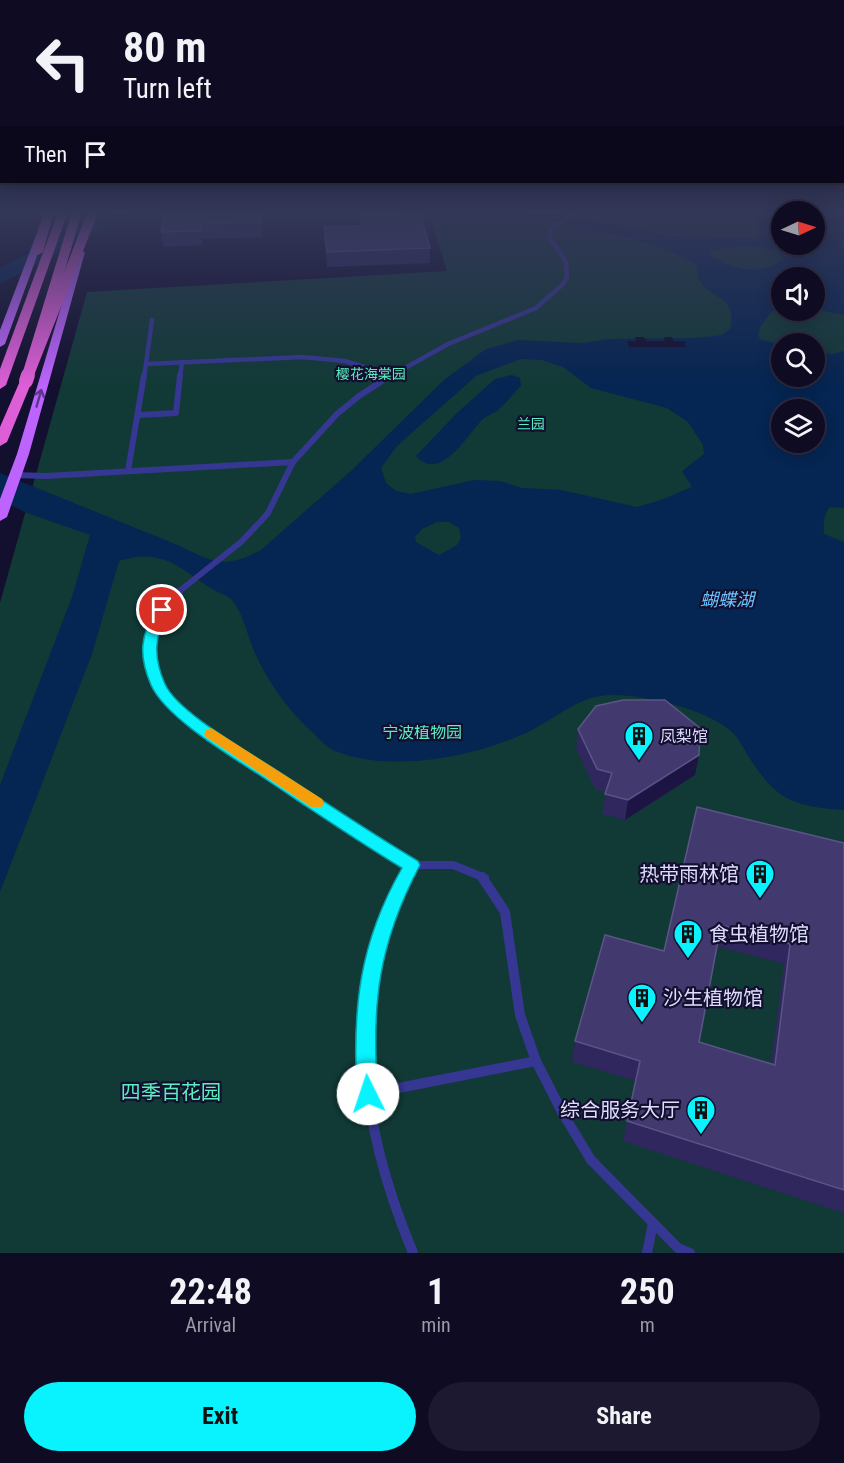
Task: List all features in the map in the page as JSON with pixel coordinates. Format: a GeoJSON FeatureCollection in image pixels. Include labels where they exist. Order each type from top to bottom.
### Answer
{"type":"FeatureCollection","features":[{"type":"Feature","properties":{"kind":"highway"},"geometry":{"type":"LineString","coordinates":[[1,384],[33,270]]}},
{"type":"Feature","properties":{"kind":"highway"},"geometry":{"type":"LineString","coordinates":[[1,384],[42,270]]}},
{"type":"Feature","properties":{"kind":"highway"},"geometry":{"type":"LineString","coordinates":[[26,381],[59,270]]}},
{"type":"Feature","properties":{"kind":"highway"},"geometry":{"type":"LineString","coordinates":[[0,442],[70,270]]}},
{"type":"Feature","properties":{"kind":"main road"},"geometry":{"type":"LineString","coordinates":[[0,345],[28,270]]}},
{"type":"Feature","properties":{"kind":"main road"},"geometry":{"type":"LineString","coordinates":[[2,513],[23,454],[75,270]]}},
{"type":"Feature","properties":{"kind":"lane"},"geometry":{"type":"LineString","coordinates":[[567,270],[563,284],[526,314],[448,344],[389,375],[337,414],[293,462],[268,513],[241,542],[169,600],[160,614],[148,646],[158,685],[170,701],[187,717],[230,747],[373,843],[412,865],[453,865],[485,878],[504,912],[520,1015],[536,1061],[562,1112],[591,1160],[678,1248],[690,1253]]}},
{"type":"Feature","properties":{"kind":"lane"},"geometry":{"type":"LineString","coordinates":[[128,471],[152,320]]}},
{"type":"Feature","properties":{"kind":"lane"},"geometry":{"type":"LineString","coordinates":[[146,364],[322,358],[345,361],[389,375]]}},
{"type":"Feature","properties":{"kind":"lane"},"geometry":{"type":"LineString","coordinates":[[138,415],[176,413],[182,362]]}},
{"type":"Feature","properties":{"kind":"lane"},"geometry":{"type":"LineString","coordinates":[[15,475],[46,476],[293,462]]}},
{"type":"Feature","properties":{"kind":"lane"},"geometry":{"type":"LineString","coordinates":[[412,865],[396,893],[372,965],[366,1007],[365,1050],[371,1128],[380,1167],[413,1253]]}},
{"type":"Feature","properties":{"kind":"lane"},"geometry":{"type":"LineString","coordinates":[[368,1094],[536,1061]]}},
{"type":"Feature","properties":{"kind":"lane"},"geometry":{"type":"LineString","coordinates":[[647,1253],[653,1223]]}},
{"type":"Feature","properties":{"kind":"green space","name":"宁波植物园"},"geometry":{"type":"Polygon","coordinates":[[[447,270],[771,270],[771,321],[825,321],[825,270],[844,270],[844,1253],[0,1253],[0,603],[87,292],[447,270]]]}},
{"type":"Feature","properties":{"kind":"water"},"geometry":{"type":"Polygon","coordinates":[[[0,270],[25,270],[0,284],[0,270]]]}},
{"type":"Feature","properties":{"kind":"water","name":"蝴蝶湖"},"geometry":{"type":"Polygon","coordinates":[[[697,270],[771,270],[771,312],[760,327],[758,336],[762,340],[771,342],[771,387],[825,387],[825,353],[844,351],[844,508],[830,507],[825,516],[824,534],[844,542],[844,810],[802,804],[781,794],[762,776],[736,736],[722,724],[692,710],[656,700],[623,695],[598,696],[588,699],[511,739],[435,759],[382,761],[357,758],[332,750],[293,712],[270,681],[257,658],[242,616],[230,598],[167,561],[146,556],[134,557],[119,561],[92,654],[0,892],[0,785],[72,597],[90,535],[27,513],[0,500],[0,473],[211,560],[229,562],[238,560],[261,550],[352,470],[444,380],[486,349],[518,340],[583,343],[608,339],[693,338],[722,335],[730,329],[731,311],[724,301],[701,283],[697,270]],[[520,359],[476,376],[397,446],[381,468],[386,483],[396,491],[411,494],[474,480],[500,481],[522,488],[561,490],[637,507],[692,487],[682,471],[704,454],[703,445],[688,422],[667,408],[591,388],[563,367],[542,360],[520,359]],[[437,522],[422,529],[415,537],[416,542],[439,555],[457,545],[461,538],[459,528],[449,522],[437,522]]]}},
{"type":"Feature","properties":{"kind":"water","name":"蝴蝶湖"},"geometry":{"type":"Polygon","coordinates":[[[825,270],[844,270],[844,315],[825,311],[825,270]]]}},
{"type":"Feature","properties":{"kind":"water"},"geometry":{"type":"Polygon","coordinates":[[[512,375],[520,378],[521,386],[501,408],[482,420],[453,454],[435,464],[425,463],[416,456],[457,413],[495,379],[512,375]]]}},
{"type":"Feature","properties":{"kind":"pier"},"geometry":{"type":"Polygon","coordinates":[[[635,337],[644,337],[646,341],[665,341],[664,337],[672,337],[674,341],[684,341],[686,347],[629,347],[627,341],[636,341],[635,337]]]}},
{"type":"Feature","properties":{"kind":"building","name":"凤梨馆"},"geometry":{"type":"Polygon","coordinates":[[[623,700],[665,700],[700,728],[699,755],[628,800],[605,794],[612,773],[597,769],[578,729],[596,706],[623,700]]]}},
{"type":"Feature","properties":{"kind":"building"},"geometry":{"type":"Polygon","coordinates":[[[697,807],[844,843],[844,1190],[627,1121],[640,1061],[575,1041],[605,935],[664,951],[697,807]],[[721,925],[699,1042],[775,1065],[790,944],[721,925]]]}},
{"type":"Feature","properties":{"kind":"slow traffic"},"geometry":{"type":"LineString","coordinates":[[211,734],[316,803]]}},
{"type":"Feature","properties":{"kind":"place","name":"凤梨馆"},"geometry":{"type":"Point","coordinates":[639,762]}},
{"type":"Feature","properties":{"kind":"place","name":"热带雨林馆"},"geometry":{"type":"Point","coordinates":[760,900]}},
{"type":"Feature","properties":{"kind":"place","name":"食虫植物馆"},"geometry":{"type":"Point","coordinates":[688,960]}},
{"type":"Feature","properties":{"kind":"place","name":"沙生植物馆"},"geometry":{"type":"Point","coordinates":[642,1024]}},
{"type":"Feature","properties":{"kind":"place","name":"综合服务大厅"},"geometry":{"type":"Point","coordinates":[701,1136]}},
{"type":"Feature","properties":{"kind":"route"},"geometry":{"type":"LineString","coordinates":[[162,610],[148,646],[158,685],[170,701],[187,717],[230,747],[352,826],[373,843],[412,865],[396,893],[382,929],[372,965],[366,1007],[365,1050],[368,1094]]}},
{"type":"Feature","properties":{"kind":"park label","name":"樱花海棠园"},"geometry":{"type":"Point","coordinates":[371,374]}},
{"type":"Feature","properties":{"kind":"park label","name":"兰园"},"geometry":{"type":"Point","coordinates":[531,424]}},
{"type":"Feature","properties":{"kind":"park label","name":"四季百花园"},"geometry":{"type":"Point","coordinates":[171,1092]}}]}
